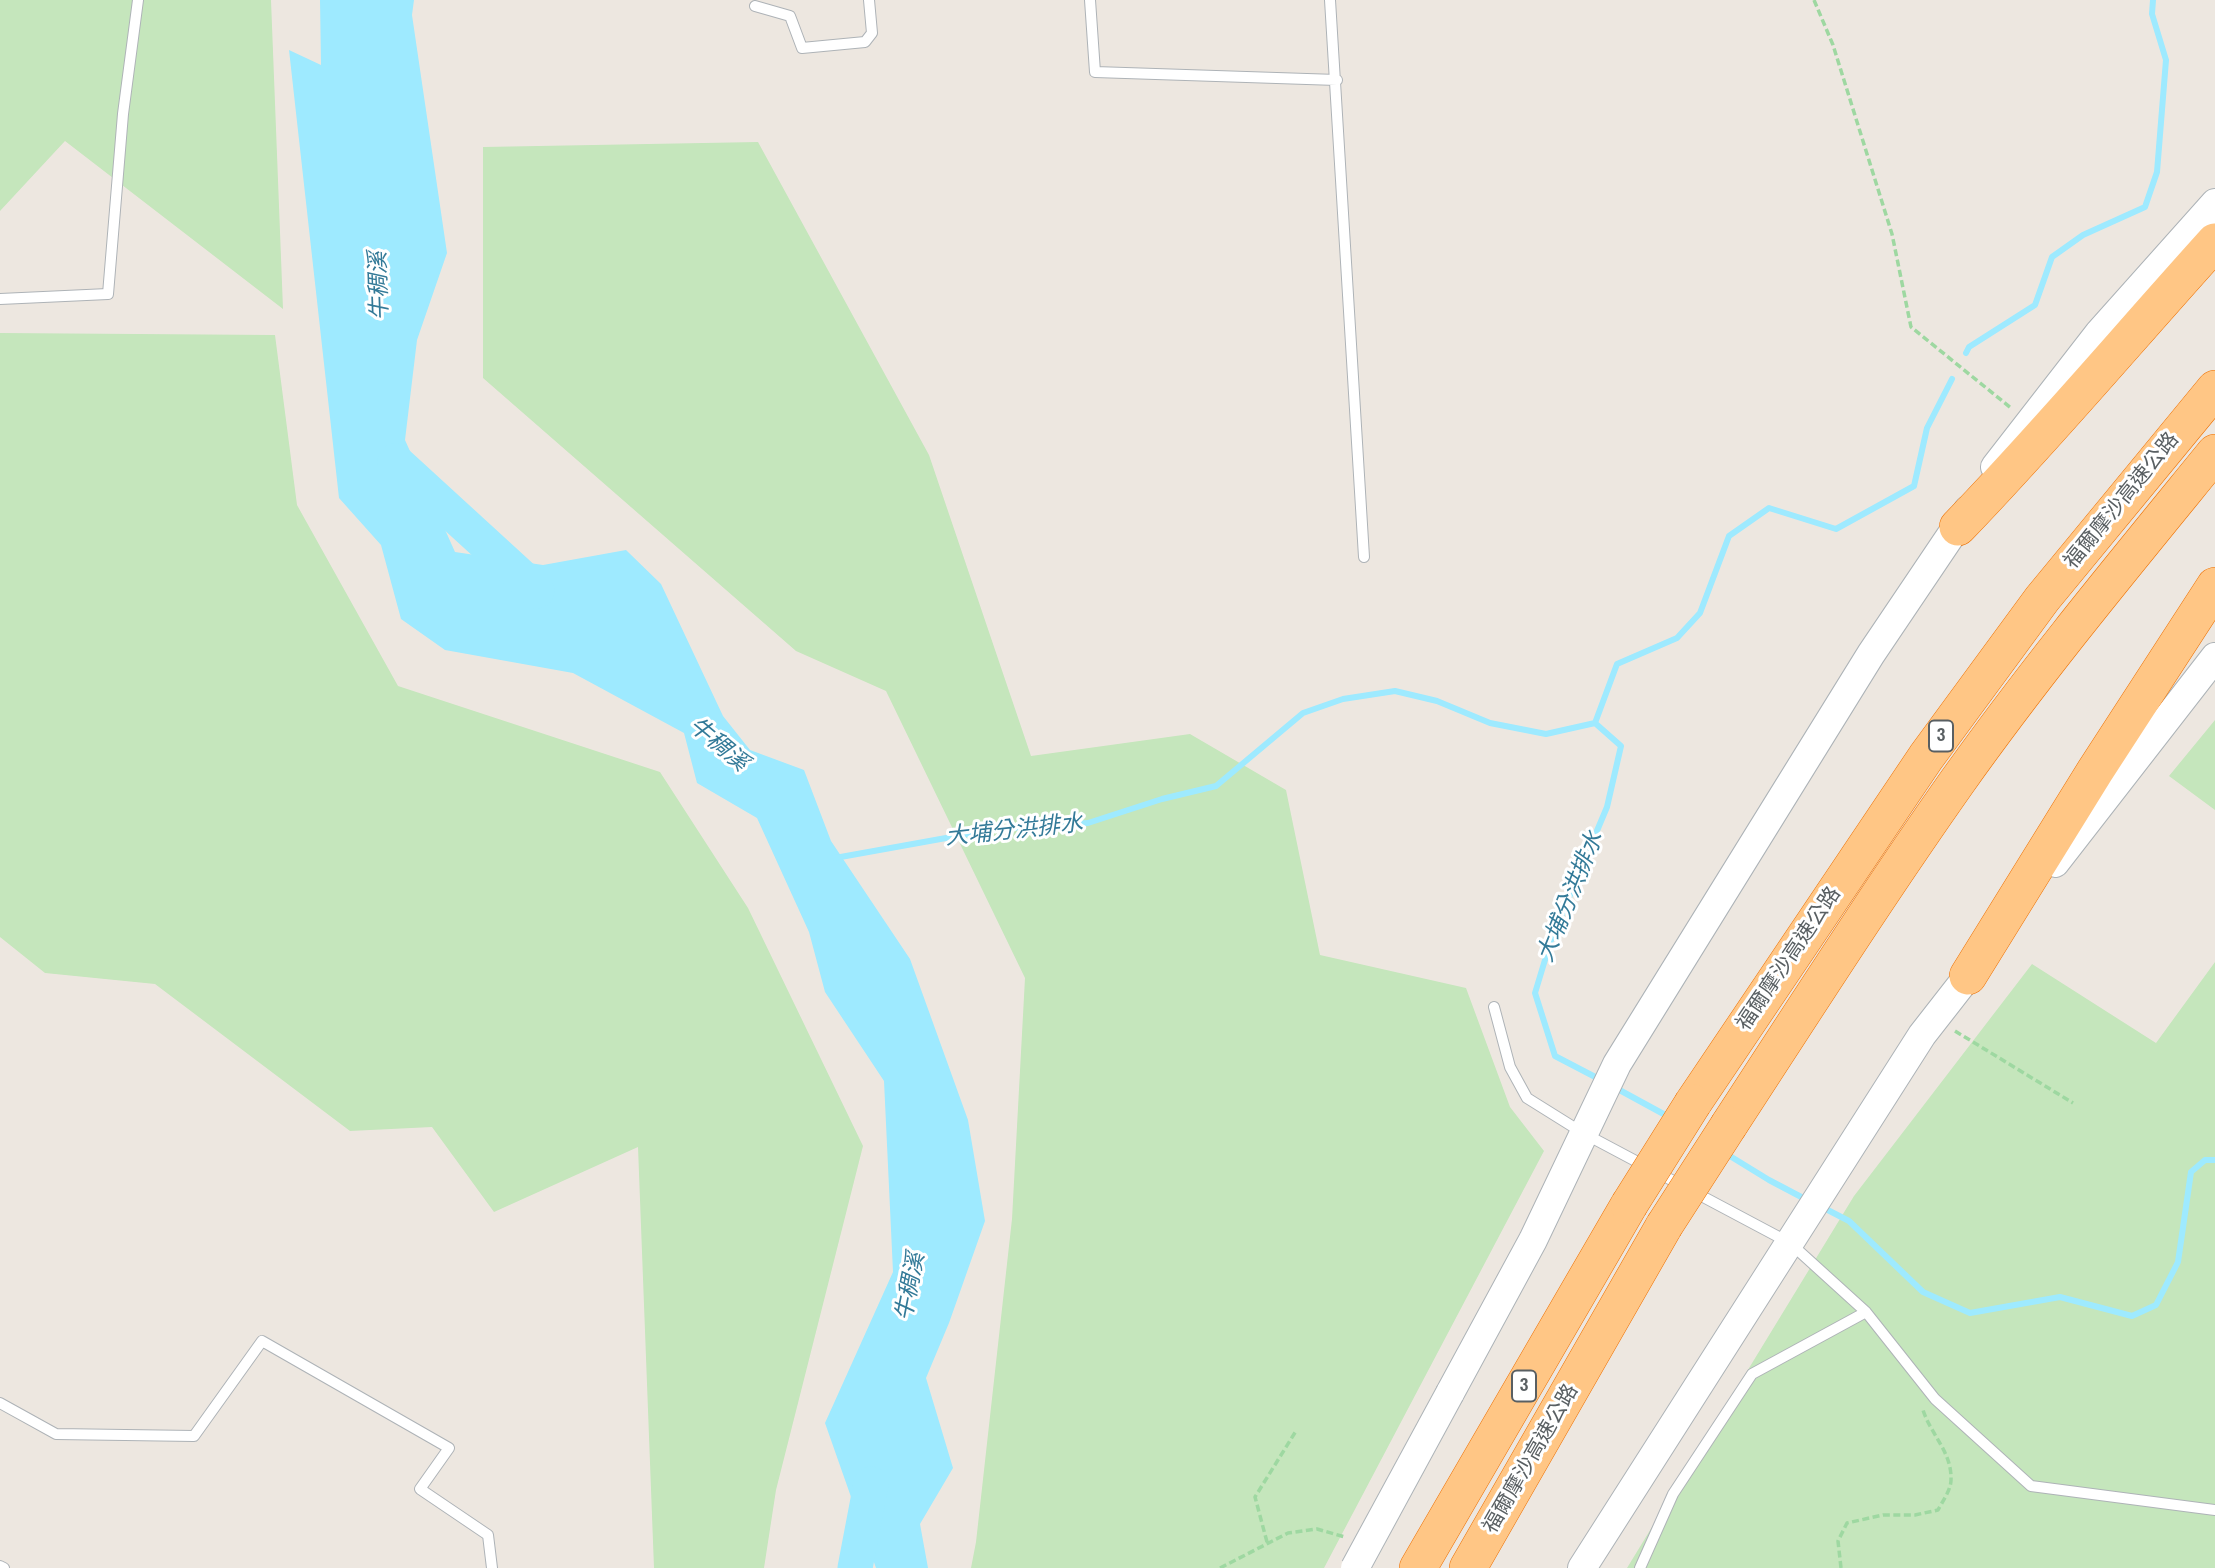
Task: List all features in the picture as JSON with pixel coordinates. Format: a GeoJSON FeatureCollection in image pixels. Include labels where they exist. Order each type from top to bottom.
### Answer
{"type":"FeatureCollection","features":[{"type":"Feature","properties":{"kind":"highway"},"geometry":{"type":"LineString","coordinates":[[1958,527],[2015,468],[2062,411],[2215,242]]}},
{"type":"Feature","properties":{"kind":"highway","name":"福爾摩沙高速公路"},"geometry":{"type":"LineString","coordinates":[[1418,1568],[1629,1205],[1809,928],[1926,757],[2042,598],[2215,389]]}},
{"type":"Feature","properties":{"kind":"highway","name":"福爾摩沙高速公路"},"geometry":{"type":"LineString","coordinates":[[1468,1568],[1664,1226],[1849,940],[1958,781],[2076,623],[2215,453]]}},
{"type":"Feature","properties":{"kind":"highway"},"geometry":{"type":"LineString","coordinates":[[1968,976],[2109,748],[2215,586]]}},
{"type":"Feature","properties":{"kind":"street"},"geometry":{"type":"LineString","coordinates":[[1355,1568],[1533,1240],[1617,1064],[1871,654],[1958,527],[1998,461],[2099,333],[2215,203]]}},
{"type":"Feature","properties":{"kind":"street"},"geometry":{"type":"LineString","coordinates":[[1582,1568],[1922,1035],[2215,657]]}},
{"type":"Feature","properties":{"kind":"lane"},"geometry":{"type":"LineString","coordinates":[[0,299],[107,295],[123,114],[138,0]]}},
{"type":"Feature","properties":{"kind":"lane"},"geometry":{"type":"LineString","coordinates":[[755,6],[790,16],[802,48],[865,42],[873,33],[869,0]]}},
{"type":"Feature","properties":{"kind":"lane"},"geometry":{"type":"LineString","coordinates":[[1090,0],[1095,72],[1336,80]]}},
{"type":"Feature","properties":{"kind":"lane"},"geometry":{"type":"LineString","coordinates":[[1330,0],[1364,557]]}},
{"type":"Feature","properties":{"kind":"lane"},"geometry":{"type":"LineString","coordinates":[[1494,1007],[1510,1067],[1527,1098],[1583,1133],[1790,1243],[1866,1312],[1935,1399],[2031,1486],[2215,1510]]}},
{"type":"Feature","properties":{"kind":"lane"},"geometry":{"type":"LineString","coordinates":[[1640,1568],[1673,1494],[1752,1374],[1866,1312]]}},
{"type":"Feature","properties":{"kind":"lane"},"geometry":{"type":"LineString","coordinates":[[0,1403],[56,1434],[194,1436],[262,1341],[449,1448],[420,1489],[488,1535],[492,1568]]}},
{"type":"Feature","properties":{"kind":"path"},"geometry":{"type":"LineString","coordinates":[[1814,0],[1833,45],[1892,234],[1911,327],[2029,422]]}},
{"type":"Feature","properties":{"kind":"path"},"geometry":{"type":"LineString","coordinates":[[1935,1019],[2073,1103]]}},
{"type":"Feature","properties":{"kind":"path"},"geometry":{"type":"LineString","coordinates":[[1841,1568],[1838,1541],[1847,1523],[1883,1515],[1915,1515],[1938,1510],[1951,1482],[1947,1453],[1926,1419],[1912,1371]]}},
{"type":"Feature","properties":{"kind":"path"},"geometry":{"type":"LineString","coordinates":[[1267,1543],[1255,1497],[1296,1431]]}},
{"type":"Feature","properties":{"kind":"path"},"geometry":{"type":"LineString","coordinates":[[1220,1568],[1287,1533],[1317,1529],[1351,1539]]}},
{"type":"Feature","properties":{"kind":"green space"},"geometry":{"type":"Polygon","coordinates":[[[0,0],[271,0],[283,309],[65,141],[0,211],[0,0]]]}},
{"type":"Feature","properties":{"kind":"green space"},"geometry":{"type":"Polygon","coordinates":[[[758,142],[929,455],[1031,756],[1190,734],[1286,790],[1320,955],[1466,988],[1510,1107],[1544,1151],[1324,1568],[971,1568],[1012,1219],[1025,978],[886,691],[796,651],[483,378],[483,147],[758,142]]]}},
{"type":"Feature","properties":{"kind":"green space"},"geometry":{"type":"Polygon","coordinates":[[[0,333],[275,335],[297,505],[398,686],[660,772],[748,908],[863,1146],[776,1490],[764,1568],[654,1568],[638,1147],[494,1212],[432,1127],[350,1131],[155,984],[45,973],[0,937],[0,333]]]}},
{"type":"Feature","properties":{"kind":"green space"},"geometry":{"type":"Polygon","coordinates":[[[2215,720],[2215,810],[2169,776],[2215,720]]]}},
{"type":"Feature","properties":{"kind":"green space"},"geometry":{"type":"Polygon","coordinates":[[[2215,962],[2215,1568],[1627,1568],[1854,1196],[2032,964],[2156,1043],[2215,962]]]}},
{"type":"Feature","properties":{"kind":"water"},"geometry":{"type":"Polygon","coordinates":[[[320,0],[414,0],[412,15],[447,253],[417,340],[405,440],[455,552],[543,565],[626,550],[661,584],[723,716],[750,750],[804,770],[831,841],[910,959],[968,1120],[985,1221],[949,1323],[926,1378],[953,1468],[920,1524],[928,1568],[876,1568],[825,1423],[893,1272],[884,1081],[825,992],[809,932],[757,818],[697,783],[684,733],[573,673],[445,650],[401,619],[381,545],[339,498],[289,50],[321,65],[320,0]]]}},
{"type":"Feature","properties":{"kind":"waterway"},"geometry":{"type":"LineString","coordinates":[[1966,353],[1969,347],[2035,305],[2052,257],[2083,235],[2145,207],[2157,172],[2166,60],[2152,14],[2153,0]]}},
{"type":"Feature","properties":{"kind":"waterway"},"geometry":{"type":"LineString","coordinates":[[1595,723],[1617,664],[1677,638],[1700,613],[1729,536],[1769,508],[1836,529],[1914,486],[1927,428],[1952,379]]}},
{"type":"Feature","properties":{"kind":"waterway","name":"牛稠溪"},"geometry":{"type":"LineString","coordinates":[[395,461],[537,591]]}},
{"type":"Feature","properties":{"kind":"waterway","name":"大埔分洪排水"},"geometry":{"type":"LineString","coordinates":[[835,858],[996,829],[1088,823],[1162,799],[1216,786],[1303,713],[1343,699],[1395,691],[1437,701],[1490,723],[1546,734],[1595,723],[1621,746],[1607,807],[1551,940],[1535,993],[1555,1056],[1601,1080]]}},
{"type":"Feature","properties":{"kind":"waterway","name":"大埔分洪排水"},"geometry":{"type":"LineString","coordinates":[[1614,1087],[1669,1117]]}},
{"type":"Feature","properties":{"kind":"waterway","name":"大埔分洪排水"},"geometry":{"type":"LineString","coordinates":[[1725,1153],[1807,1200]]}},
{"type":"Feature","properties":{"kind":"waterway","name":"大埔分洪排水"},"geometry":{"type":"LineString","coordinates":[[1820,1206],[1849,1221],[1923,1292],[1970,1313],[2060,1297],[2132,1316],[2156,1305],[2178,1262],[2191,1172],[2205,1160],[2215,1160]]}},
{"type":"Feature","properties":{"kind":"waterway","name":"牛稠溪"},"geometry":{"type":"LineString","coordinates":[[855,1568],[871,1484]]}}]}
